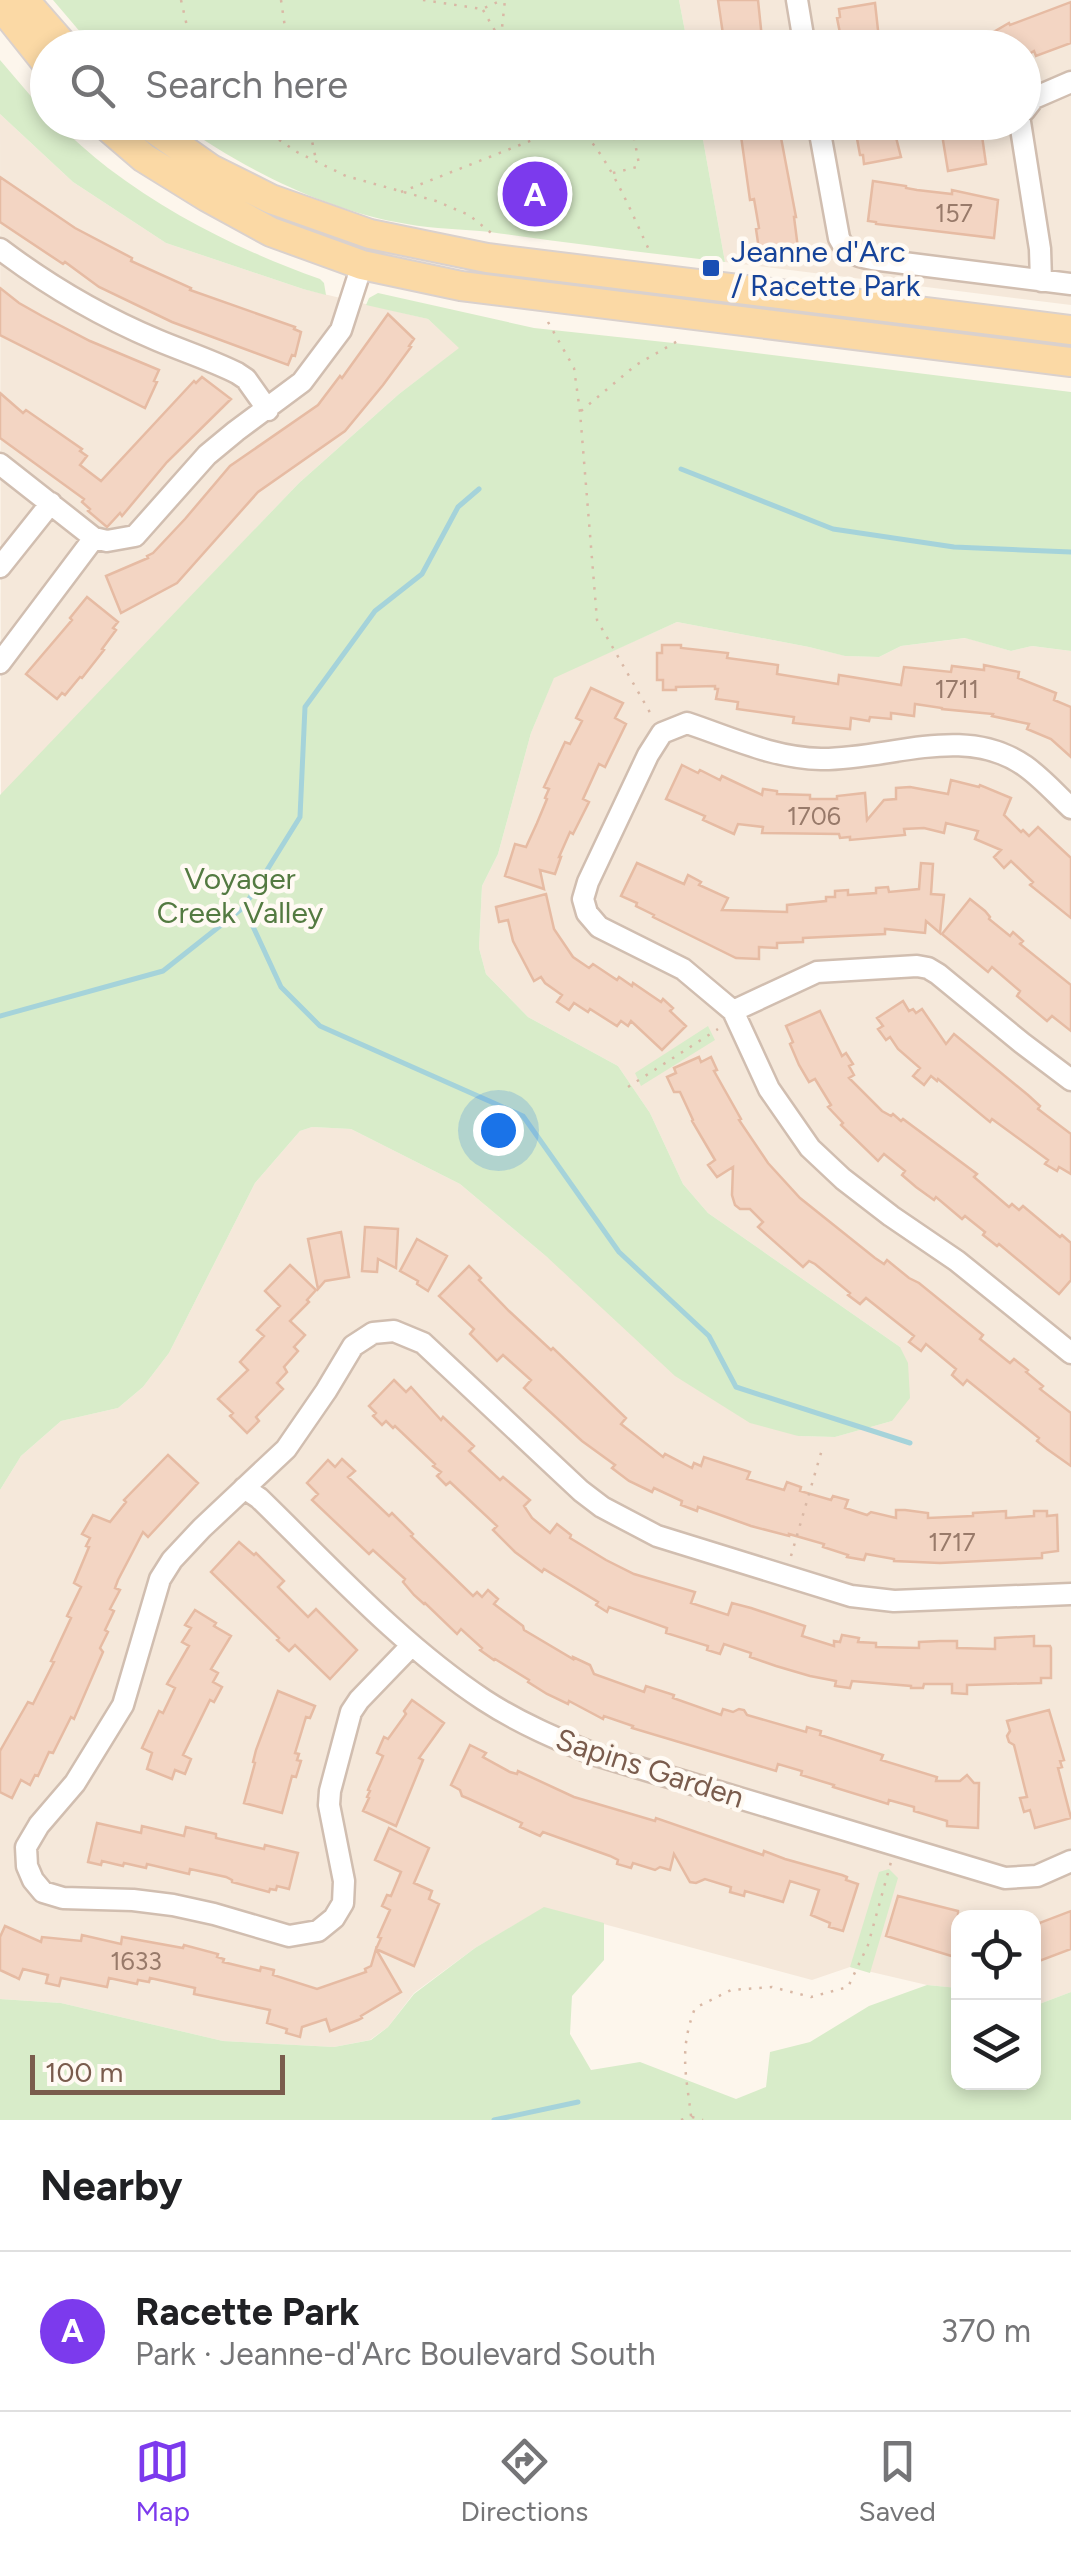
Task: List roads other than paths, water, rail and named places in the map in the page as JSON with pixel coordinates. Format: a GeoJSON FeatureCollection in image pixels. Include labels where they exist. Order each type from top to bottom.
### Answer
{"type":"FeatureCollection","features":[{"type":"Feature","properties":{"kind":"main road"},"geometry":{"type":"LineString","coordinates":[[24,0],[50,30]]}},
{"type":"Feature","properties":{"kind":"main road"},"geometry":{"type":"LineString","coordinates":[[0,5],[30,42]]}},
{"type":"Feature","properties":{"kind":"main road"},"geometry":{"type":"LineString","coordinates":[[123,140],[144,158],[271,232],[362,265],[461,286],[1071,362]]}},
{"type":"Feature","properties":{"kind":"main road"},"geometry":{"type":"LineString","coordinates":[[170,140],[211,169],[272,199],[370,234],[487,258],[1071,330]]}},
{"type":"Feature","properties":{"kind":"main road"},"geometry":{"type":"LineString","coordinates":[[362,265],[370,234]]}},
{"type":"Feature","properties":{"kind":"street"},"geometry":{"type":"LineString","coordinates":[[797,0],[802,30]]}},
{"type":"Feature","properties":{"kind":"street"},"geometry":{"type":"LineString","coordinates":[[1041,95],[1071,82]]}},
{"type":"Feature","properties":{"kind":"street"},"geometry":{"type":"LineString","coordinates":[[821,140],[836,229],[843,248],[872,259],[1071,284]]}},
{"type":"Feature","properties":{"kind":"street"},"geometry":{"type":"LineString","coordinates":[[1023,140],[1040,249],[1041,281]]}},
{"type":"Feature","properties":{"kind":"street"},"geometry":{"type":"LineString","coordinates":[[0,249],[95,311],[238,372],[268,410]]}},
{"type":"Feature","properties":{"kind":"street"},"geometry":{"type":"LineString","coordinates":[[0,464],[94,538],[108,541],[136,536],[207,456],[302,382],[341,330],[362,265]]}},
{"type":"Feature","properties":{"kind":"street"},"geometry":{"type":"LineString","coordinates":[[0,568],[51,503]]}},
{"type":"Feature","properties":{"kind":"street"},"geometry":{"type":"LineString","coordinates":[[0,663],[94,538]]}},
{"type":"Feature","properties":{"kind":"street"},"geometry":{"type":"LineString","coordinates":[[1071,808],[1025,766],[998,752],[964,744],[821,759],[772,753],[687,723],[662,733],[648,755],[583,898],[587,913],[599,927],[684,969],[734,1014],[769,1089],[810,1148],[843,1179],[957,1260],[1071,1353]]}},
{"type":"Feature","properties":{"kind":"street"},"geometry":{"type":"LineString","coordinates":[[734,1014],[817,972],[916,966],[938,974],[1071,1080]]}},
{"type":"Feature","properties":{"kind":"street"},"geometry":{"type":"LineString","coordinates":[[412,1645],[351,1712],[329,1805],[344,1882],[342,1903],[334,1918],[318,1931],[290,1936],[173,1905],[64,1898],[42,1892],[33,1880],[26,1847],[75,1783],[124,1705],[165,1569],[202,1528],[286,1449],[353,1346],[374,1333],[394,1330],[424,1343],[581,1491],[602,1508],[656,1536],[852,1596],[894,1600],[1071,1594]]}},
{"type":"Feature","properties":{"kind":"street","name":"Sapins Garden"},"geometry":{"type":"LineString","coordinates":[[244,1488],[412,1645],[484,1700],[560,1740],[596,1755],[1005,1878],[1037,1876],[1071,1862]]}},
{"type":"Feature","properties":{"kind":"waterway"},"geometry":{"type":"LineString","coordinates":[[681,469],[833,529],[954,547],[1071,552]]}},
{"type":"Feature","properties":{"kind":"waterway"},"geometry":{"type":"LineString","coordinates":[[0,1016],[163,971],[244,907],[300,817],[305,707],[375,611],[422,574],[458,507],[479,489]]}},
{"type":"Feature","properties":{"kind":"waterway"},"geometry":{"type":"LineString","coordinates":[[244,907],[281,987],[320,1026],[523,1116],[619,1252],[709,1336],[736,1387],[910,1443]]}},
{"type":"Feature","properties":{"kind":"waterway"},"geometry":{"type":"LineString","coordinates":[[494,2120],[578,2102]]}},
{"type":"Feature","properties":{"kind":"place","name":"Racette Park"},"geometry":{"type":"Point","coordinates":[535,194]}},
{"type":"Feature","properties":{"kind":"place","name":"Jeanne d'Arc / Racette Park"},"geometry":{"type":"Point","coordinates":[711,268]}},
{"type":"Feature","properties":{"kind":"park label","name":"Voyager Creek Valley"},"geometry":{"type":"Point","coordinates":[240,895]}}]}
